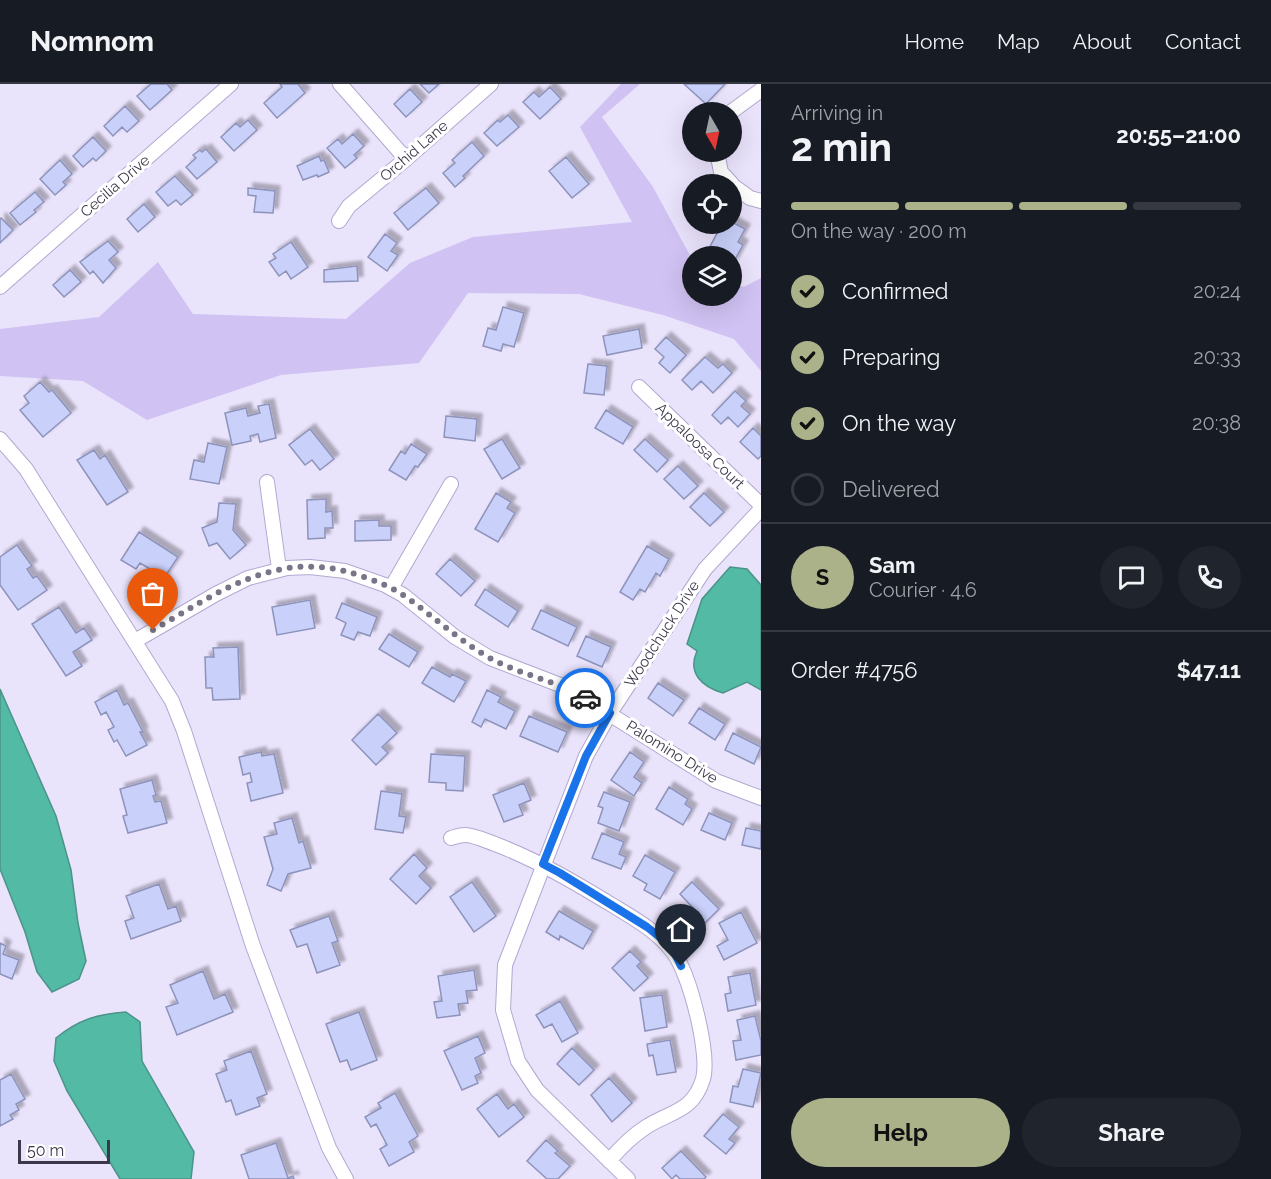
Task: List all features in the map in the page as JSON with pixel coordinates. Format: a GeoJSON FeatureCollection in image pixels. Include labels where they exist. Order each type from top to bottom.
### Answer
{"type":"FeatureCollection","features":[{"type":"Feature","properties":{"kind":"street","name":"Cecilia Drive"},"geometry":{"type":"LineString","coordinates":[[0,287],[231,84]]}},
{"type":"Feature","properties":{"kind":"street"},"geometry":{"type":"LineString","coordinates":[[340,84],[406,159]]}},
{"type":"Feature","properties":{"kind":"street","name":"Orchid Lane"},"geometry":{"type":"LineString","coordinates":[[339,221],[349,206],[491,84]]}},
{"type":"Feature","properties":{"kind":"street"},"geometry":{"type":"LineString","coordinates":[[742,104],[761,90]]}},
{"type":"Feature","properties":{"kind":"street"},"geometry":{"type":"LineString","coordinates":[[742,192],[750,198],[761,201]]}},
{"type":"Feature","properties":{"kind":"street","name":"Appaloosa Court"},"geometry":{"type":"LineString","coordinates":[[639,387],[761,507]]}},
{"type":"Feature","properties":{"kind":"street"},"geometry":{"type":"LineString","coordinates":[[0,439],[26,469],[172,701],[184,731],[253,946],[329,1148],[346,1179]]}},
{"type":"Feature","properties":{"kind":"street"},"geometry":{"type":"LineString","coordinates":[[267,482],[279,569]]}},
{"type":"Feature","properties":{"kind":"street"},"geometry":{"type":"LineString","coordinates":[[391,588],[451,484]]}},
{"type":"Feature","properties":{"kind":"street","name":"Woodchuck Drive"},"geometry":{"type":"LineString","coordinates":[[628,1179],[537,1090],[527,1076],[518,1060],[503,1010],[505,965],[586,756],[610,713],[705,569],[761,507]]}},
{"type":"Feature","properties":{"kind":"street","name":"Palomino Drive"},"geometry":{"type":"LineString","coordinates":[[135,641],[248,578],[279,569],[310,567],[345,570],[403,595],[455,637],[490,658],[568,688],[717,781],[761,798]]}},
{"type":"Feature","properties":{"kind":"street"},"geometry":{"type":"LineString","coordinates":[[451,838],[465,835],[481,839],[560,873],[647,927],[662,939],[675,954],[687,978],[705,1063],[703,1078],[697,1094],[677,1113],[646,1126],[624,1144],[609,1161]]}},
{"type":"Feature","properties":{"kind":"shaded area"},"geometry":{"type":"Polygon","coordinates":[[[621,84],[640,84],[602,117],[653,187],[685,246],[682,246],[682,306],[742,306],[742,286],[761,278],[761,371],[734,339],[663,315],[579,294],[468,293],[419,363],[281,375],[147,420],[83,381],[0,376],[0,329],[99,317],[158,262],[193,314],[346,319],[410,263],[473,237],[632,222],[580,127],[621,84]]]}},
{"type":"Feature","properties":{"kind":"shaded area"},"geometry":{"type":"Polygon","coordinates":[[[730,567],[747,569],[761,585],[761,690],[747,682],[723,693],[709,687],[698,678],[695,672],[694,659],[697,651],[687,644],[702,599],[730,567]]]}},
{"type":"Feature","properties":{"kind":"shaded area"},"geometry":{"type":"Polygon","coordinates":[[[0,689],[56,816],[71,870],[86,961],[79,979],[52,992],[37,972],[25,932],[0,869],[0,689]]]}},
{"type":"Feature","properties":{"kind":"shaded area"},"geometry":{"type":"Polygon","coordinates":[[[126,1012],[140,1022],[142,1061],[194,1152],[191,1179],[120,1179],[67,1091],[54,1061],[56,1038],[64,1032],[88,1019],[126,1012]]]}},
{"type":"Feature","properties":{"kind":"building"},"geometry":{"type":"Polygon","coordinates":[[[151,84],[167,84],[172,90],[150,110],[137,96],[151,84]]]}},
{"type":"Feature","properties":{"kind":"building"},"geometry":{"type":"Polygon","coordinates":[[[280,84],[298,84],[305,93],[277,118],[264,103],[282,87],[280,84]]]}},
{"type":"Feature","properties":{"kind":"building"},"geometry":{"type":"Polygon","coordinates":[[[420,84],[439,84],[429,93],[420,84]]]}},
{"type":"Feature","properties":{"kind":"building"},"geometry":{"type":"Polygon","coordinates":[[[684,84],[725,84],[708,102],[704,102],[684,84]]]}},
{"type":"Feature","properties":{"kind":"building"},"geometry":{"type":"Polygon","coordinates":[[[550,87],[561,99],[540,119],[523,102],[534,92],[539,97],[550,87]]]}},
{"type":"Feature","properties":{"kind":"building"},"geometry":{"type":"Polygon","coordinates":[[[410,89],[422,102],[406,117],[394,104],[410,89]]]}},
{"type":"Feature","properties":{"kind":"building"},"geometry":{"type":"Polygon","coordinates":[[[125,106],[139,121],[127,132],[122,127],[113,136],[104,126],[125,106]]]}},
{"type":"Feature","properties":{"kind":"building"},"geometry":{"type":"Polygon","coordinates":[[[508,115],[519,127],[497,146],[484,133],[498,120],[500,122],[508,115]]]}},
{"type":"Feature","properties":{"kind":"building"},"geometry":{"type":"Polygon","coordinates":[[[248,120],[257,130],[234,151],[221,137],[236,123],[240,127],[248,120]]]}},
{"type":"Feature","properties":{"kind":"building"},"geometry":{"type":"Polygon","coordinates":[[[353,134],[364,146],[354,155],[357,158],[345,168],[327,148],[338,139],[342,144],[353,134]]]}},
{"type":"Feature","properties":{"kind":"building"},"geometry":{"type":"Polygon","coordinates":[[[93,137],[106,151],[96,161],[93,158],[83,167],[73,156],[93,137]]]}},
{"type":"Feature","properties":{"kind":"building"},"geometry":{"type":"Polygon","coordinates":[[[472,142],[484,156],[455,187],[443,173],[455,163],[452,160],[472,142]]]}},
{"type":"Feature","properties":{"kind":"building"},"geometry":{"type":"Polygon","coordinates":[[[206,149],[217,162],[197,179],[186,167],[196,158],[193,155],[206,149]]]}},
{"type":"Feature","properties":{"kind":"building"},"geometry":{"type":"Polygon","coordinates":[[[319,156],[321,161],[324,160],[329,172],[303,180],[297,166],[319,156]]]}},
{"type":"Feature","properties":{"kind":"building"},"geometry":{"type":"Polygon","coordinates":[[[566,157],[589,184],[572,198],[549,171],[566,157]]]}},
{"type":"Feature","properties":{"kind":"building"},"geometry":{"type":"Polygon","coordinates":[[[60,160],[72,174],[63,182],[66,185],[55,195],[40,179],[60,160]]]}},
{"type":"Feature","properties":{"kind":"building"},"geometry":{"type":"Polygon","coordinates":[[[175,176],[193,195],[181,205],[176,200],[168,206],[156,192],[175,176]]]}},
{"type":"Feature","properties":{"kind":"building"},"geometry":{"type":"Polygon","coordinates":[[[248,188],[275,191],[273,213],[254,212],[256,196],[248,195],[248,188]]]}},
{"type":"Feature","properties":{"kind":"building"},"geometry":{"type":"Polygon","coordinates":[[[426,188],[439,203],[408,230],[394,213],[426,188]]]}},
{"type":"Feature","properties":{"kind":"building"},"geometry":{"type":"Polygon","coordinates":[[[35,192],[44,202],[20,225],[10,213],[35,192]]]}},
{"type":"Feature","properties":{"kind":"building"},"geometry":{"type":"Polygon","coordinates":[[[144,204],[155,217],[138,232],[127,219],[144,204]]]}},
{"type":"Feature","properties":{"kind":"building"},"geometry":{"type":"Polygon","coordinates":[[[0,219],[13,230],[0,243],[0,219]]]}},
{"type":"Feature","properties":{"kind":"building"},"geometry":{"type":"Polygon","coordinates":[[[742,227],[745,229],[738,242],[743,245],[742,247],[710,246],[717,234],[742,234],[742,227]]]}},
{"type":"Feature","properties":{"kind":"building"},"geometry":{"type":"Polygon","coordinates":[[[385,234],[397,243],[391,251],[398,255],[387,271],[368,257],[385,234]]]}},
{"type":"Feature","properties":{"kind":"building"},"geometry":{"type":"Polygon","coordinates":[[[108,241],[118,252],[109,260],[116,268],[103,283],[93,271],[90,274],[80,262],[108,241]]]}},
{"type":"Feature","properties":{"kind":"building"},"geometry":{"type":"Polygon","coordinates":[[[291,242],[308,267],[291,279],[286,271],[279,276],[269,262],[276,258],[273,254],[291,242]]]}},
{"type":"Feature","properties":{"kind":"building"},"geometry":{"type":"Polygon","coordinates":[[[357,266],[358,281],[324,282],[324,270],[357,266]]]}},
{"type":"Feature","properties":{"kind":"building"},"geometry":{"type":"Polygon","coordinates":[[[70,270],[81,282],[64,297],[53,285],[70,270]]]}},
{"type":"Feature","properties":{"kind":"building"},"geometry":{"type":"Polygon","coordinates":[[[503,307],[524,313],[514,347],[503,344],[501,351],[483,346],[488,328],[496,330],[503,307]]]}},
{"type":"Feature","properties":{"kind":"building"},"geometry":{"type":"Polygon","coordinates":[[[639,329],[642,348],[607,355],[603,336],[639,329]]]}},
{"type":"Feature","properties":{"kind":"building"},"geometry":{"type":"Polygon","coordinates":[[[666,337],[686,355],[670,373],[659,363],[664,357],[655,349],[666,337]]]}},
{"type":"Feature","properties":{"kind":"building"},"geometry":{"type":"Polygon","coordinates":[[[705,357],[718,368],[723,364],[732,373],[713,393],[701,381],[692,390],[682,380],[705,357]]]}},
{"type":"Feature","properties":{"kind":"building"},"geometry":{"type":"Polygon","coordinates":[[[588,364],[607,366],[604,395],[584,393],[588,364]]]}},
{"type":"Feature","properties":{"kind":"building"},"geometry":{"type":"Polygon","coordinates":[[[40,382],[49,392],[52,390],[71,413],[43,437],[20,410],[29,403],[24,396],[40,382]]]}},
{"type":"Feature","properties":{"kind":"building"},"geometry":{"type":"Polygon","coordinates":[[[735,391],[746,401],[741,406],[750,414],[738,427],[728,417],[721,424],[712,415],[735,391]]]}},
{"type":"Feature","properties":{"kind":"building"},"geometry":{"type":"Polygon","coordinates":[[[269,404],[276,438],[260,442],[258,434],[250,436],[251,441],[232,445],[225,413],[246,408],[248,416],[260,413],[258,406],[269,404]]]}},
{"type":"Feature","properties":{"kind":"building"},"geometry":{"type":"Polygon","coordinates":[[[606,410],[633,427],[623,444],[595,428],[606,410]]]}},
{"type":"Feature","properties":{"kind":"building"},"geometry":{"type":"Polygon","coordinates":[[[446,416],[477,419],[475,441],[444,437],[446,416]]]}},
{"type":"Feature","properties":{"kind":"building"},"geometry":{"type":"Polygon","coordinates":[[[753,428],[761,436],[761,456],[758,459],[740,442],[753,428]]]}},
{"type":"Feature","properties":{"kind":"building"},"geometry":{"type":"Polygon","coordinates":[[[310,429],[334,459],[320,470],[312,460],[305,465],[289,445],[310,429]]]}},
{"type":"Feature","properties":{"kind":"building"},"geometry":{"type":"Polygon","coordinates":[[[502,439],[520,468],[502,479],[484,449],[502,439]]]}},
{"type":"Feature","properties":{"kind":"building"},"geometry":{"type":"Polygon","coordinates":[[[645,439],[668,460],[657,472],[634,450],[645,439]]]}},
{"type":"Feature","properties":{"kind":"building"},"geometry":{"type":"Polygon","coordinates":[[[208,443],[227,447],[219,484],[190,479],[194,460],[204,462],[208,443]]]}},
{"type":"Feature","properties":{"kind":"building"},"geometry":{"type":"Polygon","coordinates":[[[411,444],[427,454],[406,480],[389,470],[401,451],[405,454],[411,444]]]}},
{"type":"Feature","properties":{"kind":"building"},"geometry":{"type":"Polygon","coordinates":[[[94,450],[100,459],[105,455],[128,492],[107,505],[77,460],[94,450]]]}},
{"type":"Feature","properties":{"kind":"building"},"geometry":{"type":"Polygon","coordinates":[[[678,466],[698,486],[684,499],[664,479],[678,466]]]}},
{"type":"Feature","properties":{"kind":"building"},"geometry":{"type":"Polygon","coordinates":[[[496,493],[511,502],[507,508],[515,513],[498,542],[475,529],[496,493]]]}},
{"type":"Feature","properties":{"kind":"building"},"geometry":{"type":"Polygon","coordinates":[[[704,493],[724,512],[710,526],[690,507],[704,493]]]}},
{"type":"Feature","properties":{"kind":"building"},"geometry":{"type":"Polygon","coordinates":[[[326,499],[326,512],[332,511],[333,528],[325,528],[325,538],[308,539],[307,500],[326,499]]]}},
{"type":"Feature","properties":{"kind":"building"},"geometry":{"type":"Polygon","coordinates":[[[219,503],[236,504],[233,530],[246,545],[230,559],[217,543],[209,546],[202,528],[217,522],[219,503]]]}},
{"type":"Feature","properties":{"kind":"building"},"geometry":{"type":"Polygon","coordinates":[[[379,520],[379,526],[391,526],[391,540],[355,541],[355,521],[379,520]]]}},
{"type":"Feature","properties":{"kind":"building"},"geometry":{"type":"Polygon","coordinates":[[[139,532],[178,557],[160,584],[148,576],[152,570],[140,563],[136,569],[121,560],[139,532]]]}},
{"type":"Feature","properties":{"kind":"building"},"geometry":{"type":"Polygon","coordinates":[[[17,545],[32,566],[27,569],[33,578],[37,576],[47,590],[18,610],[0,585],[0,557],[17,545]]]}},
{"type":"Feature","properties":{"kind":"building"},"geometry":{"type":"Polygon","coordinates":[[[647,546],[669,559],[660,576],[656,573],[645,592],[640,589],[633,600],[620,592],[647,546]]]}},
{"type":"Feature","properties":{"kind":"building"},"geometry":{"type":"Polygon","coordinates":[[[450,559],[475,581],[461,596],[436,574],[450,559]]]}},
{"type":"Feature","properties":{"kind":"building"},"geometry":{"type":"Polygon","coordinates":[[[485,589],[518,611],[508,627],[475,605],[485,589]]]}},
{"type":"Feature","properties":{"kind":"building"},"geometry":{"type":"Polygon","coordinates":[[[310,600],[315,628],[277,635],[272,607],[310,600]]]}},
{"type":"Feature","properties":{"kind":"building"},"geometry":{"type":"Polygon","coordinates":[[[342,603],[377,617],[370,636],[358,632],[354,640],[341,635],[346,623],[336,618],[342,603]]]}},
{"type":"Feature","properties":{"kind":"building"},"geometry":{"type":"Polygon","coordinates":[[[59,607],[76,633],[84,628],[92,640],[73,652],[82,666],[66,676],[32,624],[59,607]]]}},
{"type":"Feature","properties":{"kind":"building"},"geometry":{"type":"Polygon","coordinates":[[[541,610],[577,627],[568,646],[532,629],[541,610]]]}},
{"type":"Feature","properties":{"kind":"building"},"geometry":{"type":"Polygon","coordinates":[[[389,634],[418,652],[409,667],[379,649],[389,634]]]}},
{"type":"Feature","properties":{"kind":"building"},"geometry":{"type":"Polygon","coordinates":[[[586,636],[611,647],[602,667],[577,656],[586,636]]]}},
{"type":"Feature","properties":{"kind":"building"},"geometry":{"type":"Polygon","coordinates":[[[238,647],[240,699],[213,700],[212,688],[206,688],[205,657],[214,657],[213,648],[238,647]]]}},
{"type":"Feature","properties":{"kind":"building"},"geometry":{"type":"Polygon","coordinates":[[[432,667],[450,677],[452,674],[466,681],[454,702],[422,683],[432,667]]]}},
{"type":"Feature","properties":{"kind":"building"},"geometry":{"type":"Polygon","coordinates":[[[658,683],[684,700],[673,716],[648,698],[658,683]]]}},
{"type":"Feature","properties":{"kind":"building"},"geometry":{"type":"Polygon","coordinates":[[[117,690],[124,705],[128,703],[147,745],[126,756],[117,740],[114,742],[108,730],[114,727],[106,712],[101,715],[95,702],[117,690]]]}},
{"type":"Feature","properties":{"kind":"building"},"geometry":{"type":"Polygon","coordinates":[[[487,690],[501,697],[498,702],[515,711],[506,729],[485,719],[481,727],[472,722],[487,690]]]}},
{"type":"Feature","properties":{"kind":"building"},"geometry":{"type":"Polygon","coordinates":[[[699,708],[725,724],[715,740],[689,723],[699,708]]]}},
{"type":"Feature","properties":{"kind":"building"},"geometry":{"type":"Polygon","coordinates":[[[378,714],[397,733],[382,747],[388,753],[376,765],[352,740],[378,714]]]}},
{"type":"Feature","properties":{"kind":"building"},"geometry":{"type":"Polygon","coordinates":[[[529,716],[567,732],[558,752],[520,736],[529,716]]]}},
{"type":"Feature","properties":{"kind":"building"},"geometry":{"type":"Polygon","coordinates":[[[733,733],[761,747],[754,764],[725,750],[733,733]]]}},
{"type":"Feature","properties":{"kind":"building"},"geometry":{"type":"Polygon","coordinates":[[[261,752],[262,756],[274,754],[283,793],[251,801],[247,783],[252,782],[250,773],[243,775],[239,757],[261,752]]]}},
{"type":"Feature","properties":{"kind":"building"},"geometry":{"type":"Polygon","coordinates":[[[630,752],[644,762],[634,777],[642,783],[634,796],[611,780],[630,752]]]}},
{"type":"Feature","properties":{"kind":"building"},"geometry":{"type":"Polygon","coordinates":[[[431,754],[465,756],[463,791],[446,790],[446,783],[429,782],[431,754]]]}},
{"type":"Feature","properties":{"kind":"building"},"geometry":{"type":"Polygon","coordinates":[[[152,780],[156,795],[153,796],[155,802],[161,801],[167,823],[128,833],[123,816],[127,815],[120,789],[152,780]]]}},
{"type":"Feature","properties":{"kind":"building"},"geometry":{"type":"Polygon","coordinates":[[[524,783],[531,800],[519,805],[523,815],[504,822],[493,795],[524,783]]]}},
{"type":"Feature","properties":{"kind":"building"},"geometry":{"type":"Polygon","coordinates":[[[669,787],[688,799],[685,804],[692,809],[683,825],[656,809],[669,787]]]}},
{"type":"Feature","properties":{"kind":"building"},"geometry":{"type":"Polygon","coordinates":[[[381,791],[402,794],[399,816],[406,817],[403,833],[375,829],[381,791]]]}},
{"type":"Feature","properties":{"kind":"building"},"geometry":{"type":"Polygon","coordinates":[[[604,792],[630,802],[619,831],[598,823],[603,808],[598,806],[604,792]]]}},
{"type":"Feature","properties":{"kind":"building"},"geometry":{"type":"Polygon","coordinates":[[[709,813],[732,823],[725,840],[701,830],[709,813]]]}},
{"type":"Feature","properties":{"kind":"building"},"geometry":{"type":"Polygon","coordinates":[[[292,818],[299,843],[303,841],[311,868],[288,874],[281,891],[267,885],[273,869],[264,837],[277,834],[274,823],[292,818]]]}},
{"type":"Feature","properties":{"kind":"building"},"geometry":{"type":"Polygon","coordinates":[[[746,828],[761,831],[761,849],[742,845],[746,828]]]}},
{"type":"Feature","properties":{"kind":"building"},"geometry":{"type":"Polygon","coordinates":[[[602,833],[624,842],[619,854],[626,857],[621,869],[592,858],[602,833]]]}},
{"type":"Feature","properties":{"kind":"building"},"geometry":{"type":"Polygon","coordinates":[[[414,854],[427,868],[419,876],[431,888],[416,904],[390,879],[414,854]]]}},
{"type":"Feature","properties":{"kind":"building"},"geometry":{"type":"Polygon","coordinates":[[[645,855],[675,872],[660,899],[644,890],[647,884],[633,876],[645,855]]]}},
{"type":"Feature","properties":{"kind":"building"},"geometry":{"type":"Polygon","coordinates":[[[472,882],[496,916],[474,932],[450,897],[472,882]]]}},
{"type":"Feature","properties":{"kind":"building"},"geometry":{"type":"Polygon","coordinates":[[[692,882],[719,909],[699,929],[685,915],[693,908],[680,894],[692,882]]]}},
{"type":"Feature","properties":{"kind":"building"},"geometry":{"type":"Polygon","coordinates":[[[159,884],[168,909],[176,906],[181,921],[131,939],[125,921],[134,918],[126,896],[159,884]]]}},
{"type":"Feature","properties":{"kind":"building"},"geometry":{"type":"Polygon","coordinates":[[[559,911],[593,931],[583,949],[560,936],[559,940],[546,932],[559,911]]]}},
{"type":"Feature","properties":{"kind":"building"},"geometry":{"type":"Polygon","coordinates":[[[741,912],[757,943],[724,960],[717,946],[728,940],[719,923],[741,912]]]}},
{"type":"Feature","properties":{"kind":"building"},"geometry":{"type":"Polygon","coordinates":[[[329,916],[338,941],[332,943],[340,965],[317,973],[307,944],[297,947],[290,930],[329,916]]]}},
{"type":"Feature","properties":{"kind":"building"},"geometry":{"type":"Polygon","coordinates":[[[0,943],[6,946],[3,954],[19,960],[12,979],[0,974],[0,943]]]}},
{"type":"Feature","properties":{"kind":"building"},"geometry":{"type":"Polygon","coordinates":[[[630,951],[641,962],[637,966],[648,978],[634,991],[612,968],[630,951]]]}},
{"type":"Feature","properties":{"kind":"building"},"geometry":{"type":"Polygon","coordinates":[[[474,970],[477,990],[466,991],[468,1003],[458,1004],[460,1015],[437,1018],[434,1002],[442,1001],[438,976],[474,970]]]}},
{"type":"Feature","properties":{"kind":"building"},"geometry":{"type":"Polygon","coordinates":[[[203,971],[214,999],[225,994],[233,1012],[177,1035],[166,1007],[178,1003],[170,985],[203,971]]]}},
{"type":"Feature","properties":{"kind":"building"},"geometry":{"type":"Polygon","coordinates":[[[750,973],[756,1005],[728,1011],[725,994],[731,993],[728,977],[750,973]]]}},
{"type":"Feature","properties":{"kind":"building"},"geometry":{"type":"Polygon","coordinates":[[[662,995],[667,1027],[645,1031],[640,998],[662,995]]]}},
{"type":"Feature","properties":{"kind":"building"},"geometry":{"type":"Polygon","coordinates":[[[560,1001],[578,1033],[562,1042],[552,1024],[544,1028],[536,1015],[560,1001]]]}},
{"type":"Feature","properties":{"kind":"building"},"geometry":{"type":"Polygon","coordinates":[[[359,1012],[377,1060],[351,1070],[347,1060],[340,1062],[326,1024],[359,1012]]]}},
{"type":"Feature","properties":{"kind":"building"},"geometry":{"type":"Polygon","coordinates":[[[755,1016],[761,1041],[761,1055],[736,1060],[733,1041],[741,1040],[737,1020],[755,1016]]]}},
{"type":"Feature","properties":{"kind":"building"},"geometry":{"type":"Polygon","coordinates":[[[478,1036],[485,1053],[475,1058],[481,1073],[475,1076],[478,1083],[462,1090],[444,1051],[478,1036]]]}},
{"type":"Feature","properties":{"kind":"building"},"geometry":{"type":"Polygon","coordinates":[[[670,1040],[676,1072],[657,1075],[653,1055],[649,1056],[647,1044],[670,1040]]]}},
{"type":"Feature","properties":{"kind":"building"},"geometry":{"type":"Polygon","coordinates":[[[572,1048],[594,1070],[579,1085],[557,1064],[572,1048]]]}},
{"type":"Feature","properties":{"kind":"building"},"geometry":{"type":"Polygon","coordinates":[[[251,1051],[267,1094],[257,1098],[260,1106],[236,1115],[231,1100],[226,1102],[216,1074],[227,1070],[224,1061],[251,1051]]]}},
{"type":"Feature","properties":{"kind":"building"},"geometry":{"type":"Polygon","coordinates":[[[743,1069],[761,1073],[753,1107],[730,1102],[733,1086],[738,1087],[743,1069]]]}},
{"type":"Feature","properties":{"kind":"building"},"geometry":{"type":"Polygon","coordinates":[[[11,1074],[25,1099],[16,1104],[19,1110],[10,1115],[13,1119],[0,1126],[0,1080],[11,1074]]]}},
{"type":"Feature","properties":{"kind":"building"},"geometry":{"type":"Polygon","coordinates":[[[609,1078],[632,1103],[612,1122],[591,1095],[609,1078]]]}},
{"type":"Feature","properties":{"kind":"building"},"geometry":{"type":"Polygon","coordinates":[[[395,1093],[418,1136],[409,1142],[414,1152],[389,1166],[380,1149],[387,1145],[376,1124],[371,1127],[365,1117],[381,1108],[378,1103],[395,1093]]]}},
{"type":"Feature","properties":{"kind":"building"},"geometry":{"type":"Polygon","coordinates":[[[497,1094],[508,1109],[514,1104],[524,1117],[499,1137],[477,1109],[497,1094]]]}},
{"type":"Feature","properties":{"kind":"building"},"geometry":{"type":"Polygon","coordinates":[[[723,1114],[739,1127],[729,1139],[735,1143],[726,1154],[704,1136],[723,1114]]]}},
{"type":"Feature","properties":{"kind":"building"},"geometry":{"type":"Polygon","coordinates":[[[546,1140],[558,1151],[555,1153],[570,1166],[558,1179],[547,1179],[527,1161],[546,1140]]]}},
{"type":"Feature","properties":{"kind":"building"},"geometry":{"type":"Polygon","coordinates":[[[276,1143],[288,1178],[293,1176],[294,1179],[249,1179],[241,1155],[276,1143]]]}},
{"type":"Feature","properties":{"kind":"building"},"geometry":{"type":"Polygon","coordinates":[[[681,1151],[706,1177],[704,1179],[680,1179],[676,1175],[672,1179],[662,1168],[681,1151]]]}},
{"type":"Feature","properties":{"kind":"way so far"},"geometry":{"type":"LineString","coordinates":[[153,630],[216,594],[248,578],[272,570],[298,567],[345,570],[386,585],[403,595],[455,637],[490,658],[530,675],[554,682],[585,698]]}},
{"type":"Feature","properties":{"kind":"route"},"geometry":{"type":"LineString","coordinates":[[585,698],[610,713],[586,756],[543,864],[647,927],[662,939],[675,954],[681,966]]}}]}
